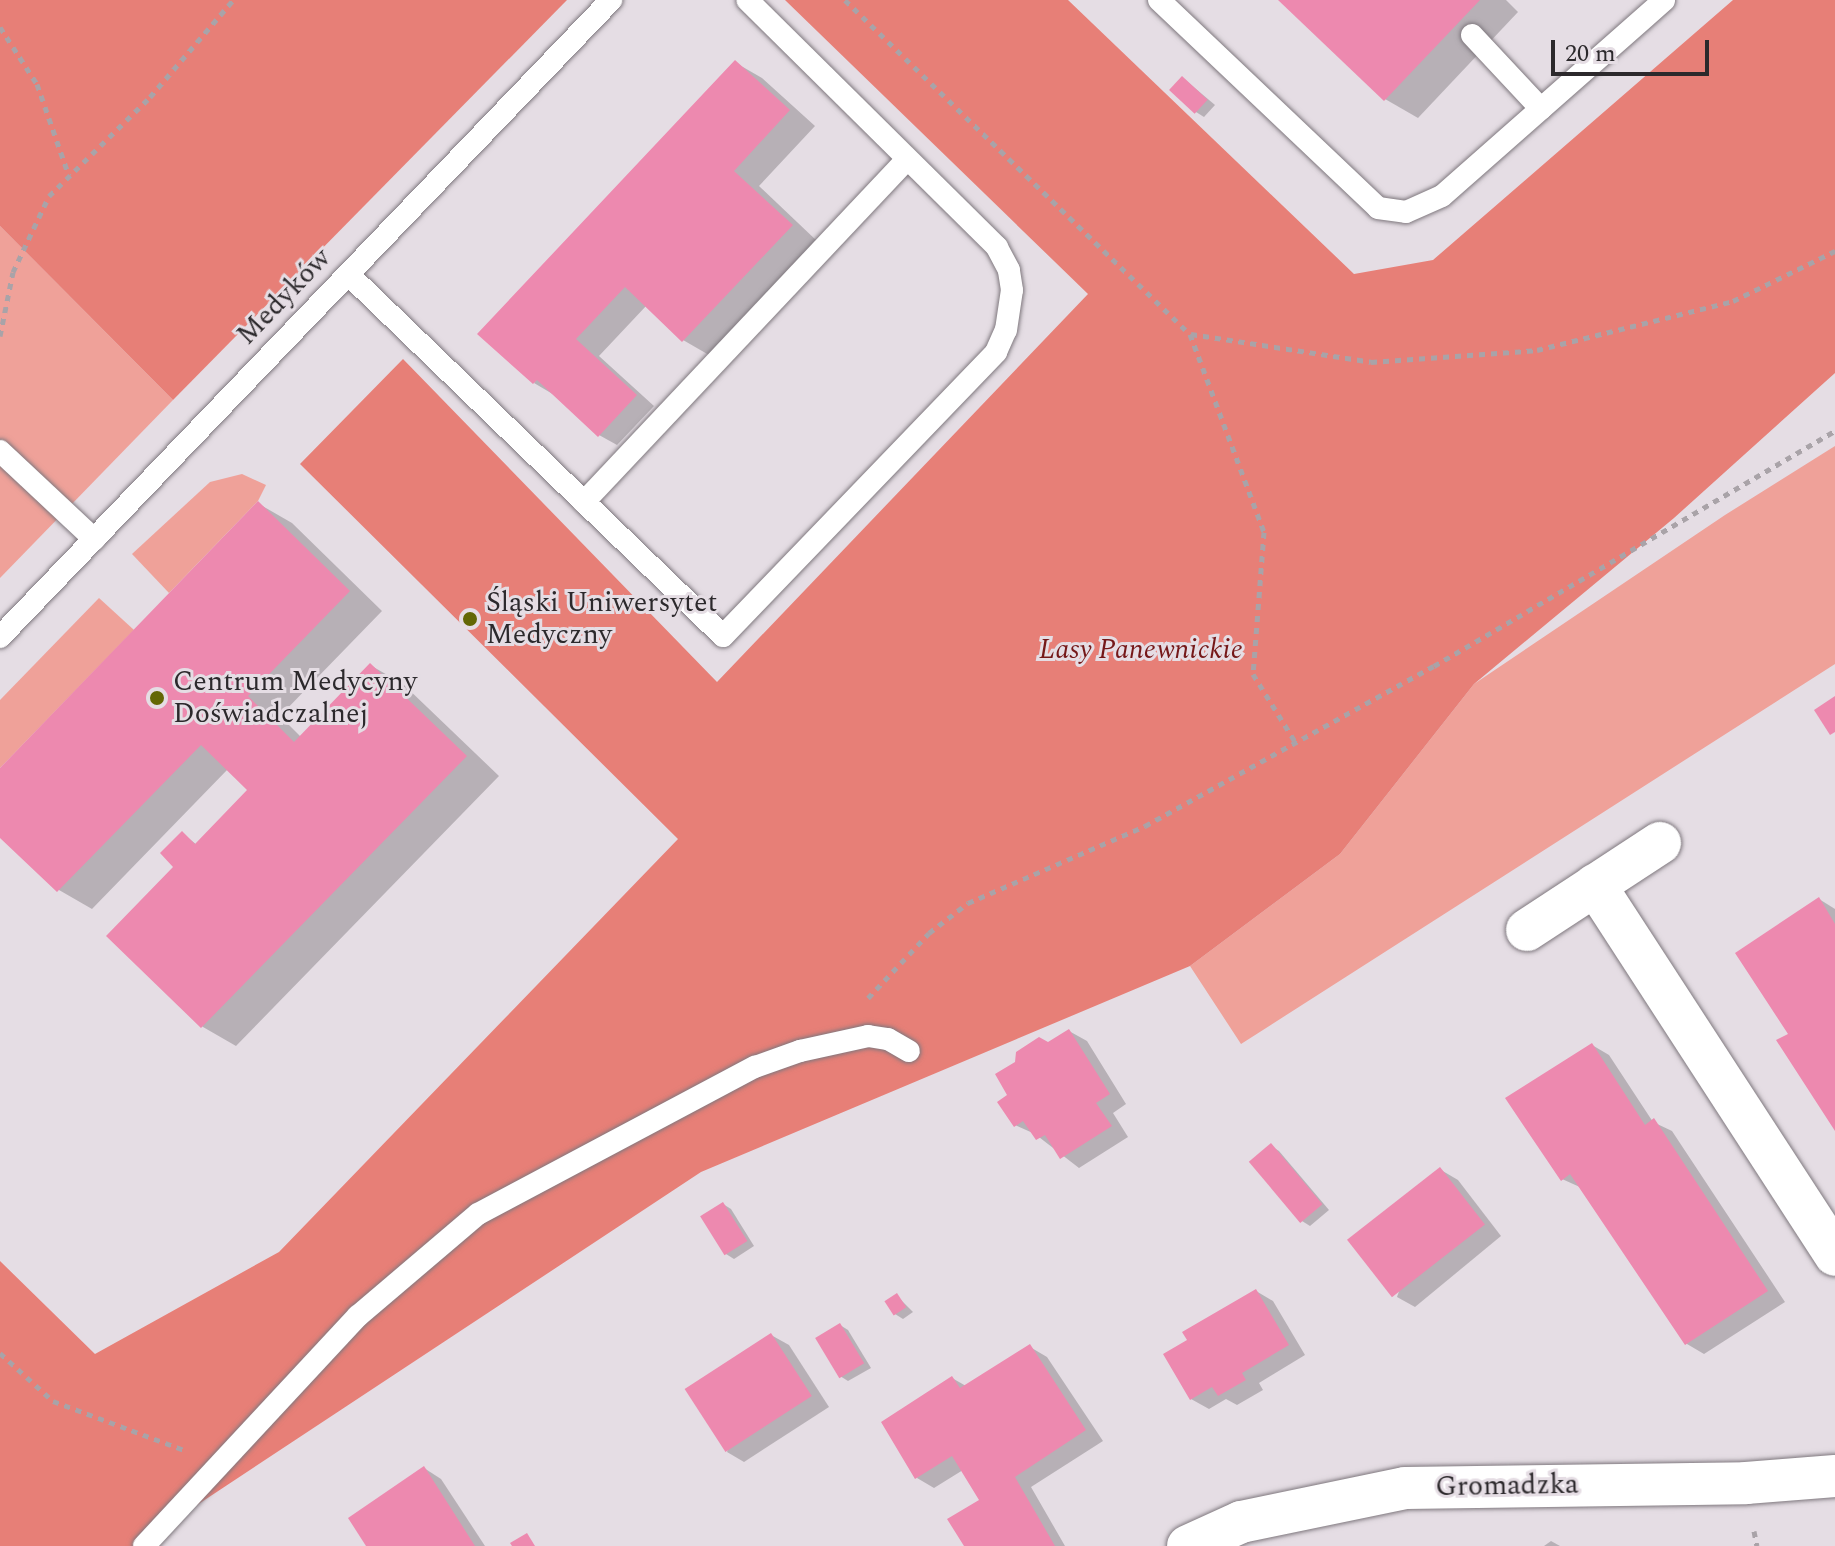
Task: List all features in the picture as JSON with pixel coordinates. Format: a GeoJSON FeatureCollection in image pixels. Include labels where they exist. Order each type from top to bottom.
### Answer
{"type":"FeatureCollection","features":[{"type":"Feature","properties":{"kind":"street"},"geometry":{"type":"LineString","coordinates":[[1527,930],[1660,843]]}},
{"type":"Feature","properties":{"kind":"street"},"geometry":{"type":"LineString","coordinates":[[1595,885],[1835,1255]]}},
{"type":"Feature","properties":{"kind":"street","name":"Gromadzka"},"geometry":{"type":"LineString","coordinates":[[1188,1546],[1249,1534],[1405,1488],[1746,1483],[1835,1476]]}},
{"type":"Feature","properties":{"kind":"lane","name":"Medyków"},"geometry":{"type":"LineString","coordinates":[[0,637],[611,0]]}},
{"type":"Feature","properties":{"kind":"lane"},"geometry":{"type":"LineString","coordinates":[[348,274],[723,636],[996,352],[1011,308],[1009,270],[997,247],[747,0]]}},
{"type":"Feature","properties":{"kind":"lane"},"geometry":{"type":"LineString","coordinates":[[1159,0],[1378,208],[1406,212],[1442,196],[1664,0]]}},
{"type":"Feature","properties":{"kind":"lane"},"geometry":{"type":"LineString","coordinates":[[1472,35],[1541,109]]}},
{"type":"Feature","properties":{"kind":"lane"},"geometry":{"type":"LineString","coordinates":[[584,502],[907,159]]}},
{"type":"Feature","properties":{"kind":"lane"},"geometry":{"type":"LineString","coordinates":[[0,451],[94,539]]}},
{"type":"Feature","properties":{"kind":"lane"},"geometry":{"type":"LineString","coordinates":[[144,1546],[358,1316],[478,1214],[755,1067],[800,1051],[868,1036],[888,1039],[909,1051]]}},
{"type":"Feature","properties":{"kind":"path"},"geometry":{"type":"LineString","coordinates":[[0,336],[13,272],[49,196],[150,97],[233,0]]}},
{"type":"Feature","properties":{"kind":"path"},"geometry":{"type":"LineString","coordinates":[[845,0],[1190,334],[1264,532],[1253,674],[1296,743]]}},
{"type":"Feature","properties":{"kind":"path"},"geometry":{"type":"LineString","coordinates":[[0,27],[37,84],[69,176]]}},
{"type":"Feature","properties":{"kind":"path"},"geometry":{"type":"LineString","coordinates":[[1190,334],[1371,362],[1537,350],[1733,301],[1835,251]]}},
{"type":"Feature","properties":{"kind":"path"},"geometry":{"type":"LineString","coordinates":[[839,1042],[875,987],[929,933],[968,903],[1145,826],[1296,743],[1835,431]]}},
{"type":"Feature","properties":{"kind":"path"},"geometry":{"type":"LineString","coordinates":[[0,1353],[53,1401],[220,1463]]}},
{"type":"Feature","properties":{"kind":"shaded area"},"geometry":{"type":"Polygon","coordinates":[[[0,226],[173,400],[0,578],[0,226]]]}},
{"type":"Feature","properties":{"kind":"shaded area"},"geometry":{"type":"Polygon","coordinates":[[[1835,446],[1835,664],[1241,1044],[1190,966],[1340,854],[1474,684],[1725,515],[1835,446]]]}},
{"type":"Feature","properties":{"kind":"shaded area"},"geometry":{"type":"Polygon","coordinates":[[[242,474],[266,485],[258,501],[169,593],[132,554],[210,482],[242,474]]]}},
{"type":"Feature","properties":{"kind":"shaded area"},"geometry":{"type":"Polygon","coordinates":[[[99,598],[134,630],[0,768],[0,700],[99,598]]]}},
{"type":"Feature","properties":{"kind":"green space"},"geometry":{"type":"Polygon","coordinates":[[[0,0],[567,0],[173,400],[0,226],[0,0]]]}},
{"type":"Feature","properties":{"kind":"green space","name":"Lasy Panewnickie"},"geometry":{"type":"Polygon","coordinates":[[[785,0],[1068,0],[1354,274],[1433,260],[1733,0],[1835,0],[1835,373],[1674,518],[1474,684],[1340,854],[1190,966],[701,1172],[135,1546],[0,1546],[0,1261],[95,1354],[279,1252],[678,839],[300,464],[403,359],[717,682],[1088,294],[785,0]]]}},
{"type":"Feature","properties":{"kind":"building"},"geometry":{"type":"Polygon","coordinates":[[[1278,0],[1480,0],[1384,101],[1278,0]]]}},
{"type":"Feature","properties":{"kind":"building"},"geometry":{"type":"Polygon","coordinates":[[[735,60],[790,110],[734,171],[793,225],[682,342],[625,287],[576,339],[637,395],[598,437],[537,380],[533,384],[477,334],[735,60]]]}},
{"type":"Feature","properties":{"kind":"building"},"geometry":{"type":"Polygon","coordinates":[[[1182,76],[1208,100],[1195,114],[1169,90],[1182,76]]]}},
{"type":"Feature","properties":{"kind":"building"},"geometry":{"type":"Polygon","coordinates":[[[258,501],[350,591],[248,696],[294,742],[370,663],[467,756],[201,1028],[106,936],[173,867],[160,853],[182,831],[195,844],[247,790],[201,745],[57,892],[0,838],[0,768],[258,501]]]}},
{"type":"Feature","properties":{"kind":"building"},"geometry":{"type":"Polygon","coordinates":[[[1835,696],[1835,732],[1830,735],[1814,710],[1835,696]]]}},
{"type":"Feature","properties":{"kind":"building"},"geometry":{"type":"Polygon","coordinates":[[[1819,897],[1835,924],[1835,1131],[1776,1040],[1788,1034],[1735,953],[1819,897]]]}},
{"type":"Feature","properties":{"kind":"building"},"geometry":{"type":"Polygon","coordinates":[[[1069,1029],[1110,1094],[1096,1103],[1112,1126],[1060,1159],[1045,1135],[1036,1140],[1023,1121],[1014,1127],[997,1102],[1007,1095],[995,1074],[1015,1062],[1016,1052],[1039,1037],[1048,1042],[1069,1029]]]}},
{"type":"Feature","properties":{"kind":"building"},"geometry":{"type":"Polygon","coordinates":[[[1592,1043],[1645,1125],[1654,1118],[1768,1291],[1685,1345],[1570,1174],[1561,1181],[1505,1098],[1592,1043]]]}},
{"type":"Feature","properties":{"kind":"building"},"geometry":{"type":"Polygon","coordinates":[[[1271,1143],[1322,1204],[1300,1223],[1249,1162],[1271,1143]]]}},
{"type":"Feature","properties":{"kind":"building"},"geometry":{"type":"Polygon","coordinates":[[[1440,1167],[1485,1225],[1392,1297],[1347,1240],[1440,1167]]]}},
{"type":"Feature","properties":{"kind":"building"},"geometry":{"type":"Polygon","coordinates":[[[723,1202],[747,1241],[724,1255],[700,1216],[723,1202]]]}},
{"type":"Feature","properties":{"kind":"building"},"geometry":{"type":"Polygon","coordinates":[[[1256,1289],[1289,1345],[1242,1373],[1246,1380],[1218,1396],[1212,1387],[1190,1400],[1163,1354],[1187,1340],[1182,1332],[1256,1289]]]}},
{"type":"Feature","properties":{"kind":"building"},"geometry":{"type":"Polygon","coordinates":[[[897,1293],[906,1307],[894,1315],[884,1301],[897,1293]]]}},
{"type":"Feature","properties":{"kind":"building"},"geometry":{"type":"Polygon","coordinates":[[[840,1323],[864,1363],[839,1378],[815,1338],[840,1323]]]}},
{"type":"Feature","properties":{"kind":"building"},"geometry":{"type":"Polygon","coordinates":[[[771,1333],[812,1396],[725,1452],[685,1389],[771,1333]]]}},
{"type":"Feature","properties":{"kind":"building"},"geometry":{"type":"Polygon","coordinates":[[[1030,1344],[1086,1430],[1015,1477],[1055,1546],[964,1546],[947,1519],[979,1500],[952,1456],[915,1479],[881,1422],[952,1376],[960,1388],[1030,1344]]]}},
{"type":"Feature","properties":{"kind":"building"},"geometry":{"type":"Polygon","coordinates":[[[424,1466],[475,1546],[366,1546],[348,1518],[424,1466]]]}},
{"type":"Feature","properties":{"kind":"building"},"geometry":{"type":"Polygon","coordinates":[[[527,1533],[535,1546],[512,1546],[510,1543],[527,1533]]]}},
{"type":"Feature","properties":{"kind":"place","name":"Śląski Uniwersytet Medyczny"},"geometry":{"type":"Point","coordinates":[470,619]}},
{"type":"Feature","properties":{"kind":"place","name":"Centrum Medycyny Doświadczalnej"},"geometry":{"type":"Point","coordinates":[157,698]}}]}
